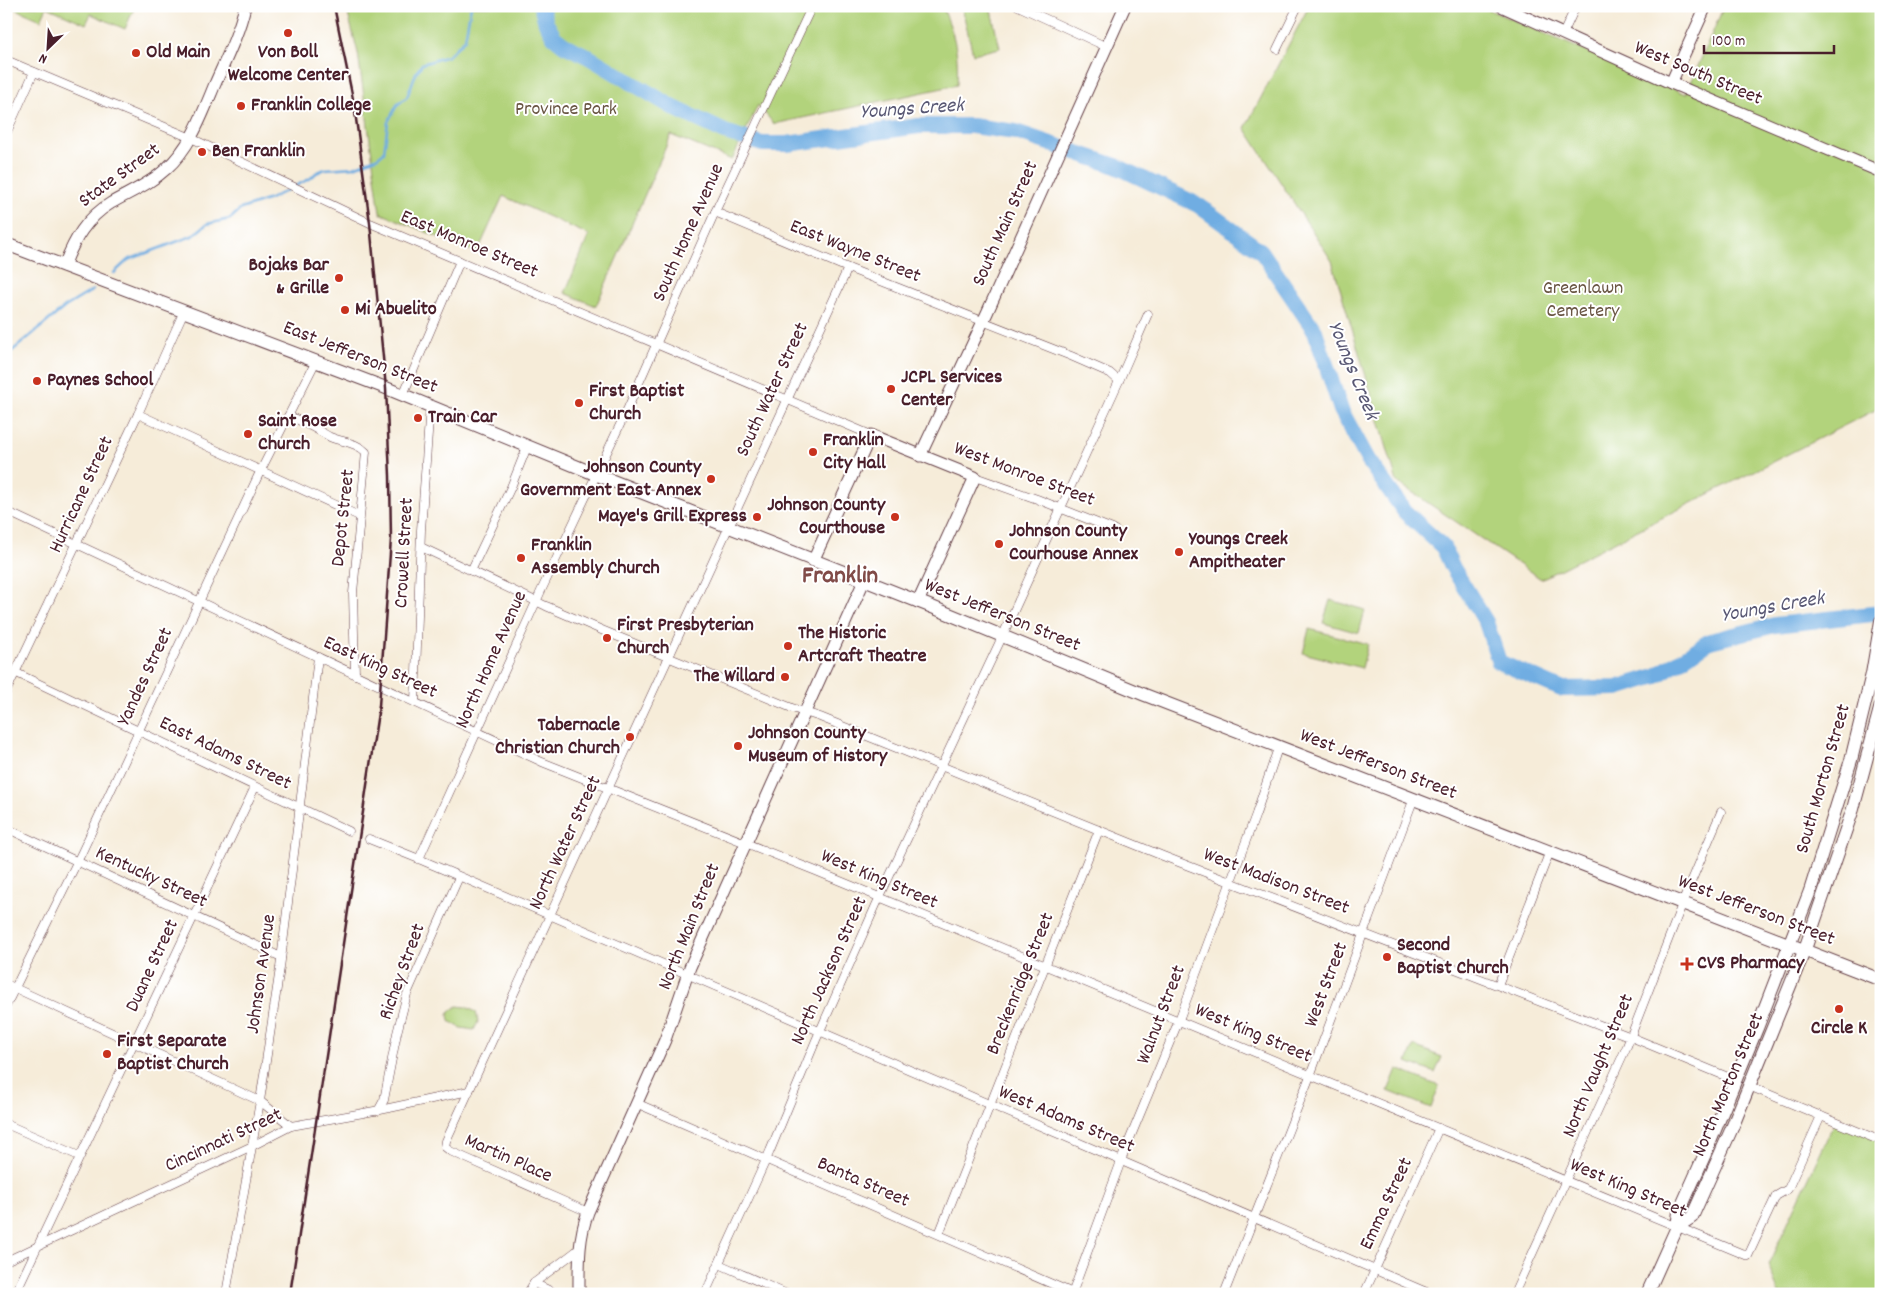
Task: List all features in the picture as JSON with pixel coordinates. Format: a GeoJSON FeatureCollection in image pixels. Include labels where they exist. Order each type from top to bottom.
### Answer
{"type":"FeatureCollection","features":[{"type":"Feature","properties":{"kind":"main road","name":"East Jefferson Street"},"geometry":{"type":"LineString","coordinates":[[6,244],[403,395],[527,447],[864,581]]}},
{"type":"Feature","properties":{"kind":"main road","name":"West Jefferson Street"},"geometry":{"type":"LineString","coordinates":[[864,581],[1278,748],[1414,798],[1881,980]]}},
{"type":"Feature","properties":{"kind":"main road","name":"South Morton Street"},"geometry":{"type":"LineString","coordinates":[[1791,944],[1834,817],[1876,676],[1881,621]]}},
{"type":"Feature","properties":{"kind":"main road","name":"South Morton Street"},"geometry":{"type":"LineString","coordinates":[[1805,950],[1853,809],[1881,705]]}},
{"type":"Feature","properties":{"kind":"main road","name":"North Morton Street"},"geometry":{"type":"LineString","coordinates":[[1646,1294],[1676,1227],[1679,1212],[1705,1154],[1791,944]]}},
{"type":"Feature","properties":{"kind":"main road","name":"North Morton Street"},"geometry":{"type":"LineString","coordinates":[[1676,1227],[1692,1217],[1805,950]]}},
{"type":"Feature","properties":{"kind":"street","name":"State Street"},"geometry":{"type":"LineString","coordinates":[[64,266],[74,240],[88,222],[110,204],[140,188],[165,171],[191,138],[228,55],[245,6]]}},
{"type":"Feature","properties":{"kind":"street","name":"South Home Avenue"},"geometry":{"type":"LineString","coordinates":[[595,474],[657,344],[715,212],[812,6]]}},
{"type":"Feature","properties":{"kind":"street"},"geometry":{"type":"LineString","coordinates":[[1018,6],[1107,47]]}},
{"type":"Feature","properties":{"kind":"street","name":"South Main Street"},"geometry":{"type":"LineString","coordinates":[[920,456],[1125,6]]}},
{"type":"Feature","properties":{"kind":"street"},"geometry":{"type":"LineString","coordinates":[[1277,49],[1298,6]]}},
{"type":"Feature","properties":{"kind":"street","name":"West South Street"},"geometry":{"type":"LineString","coordinates":[[1501,6],[1671,84],[1881,172]]}},
{"type":"Feature","properties":{"kind":"street"},"geometry":{"type":"LineString","coordinates":[[1563,34],[1576,6]]}},
{"type":"Feature","properties":{"kind":"street"},"geometry":{"type":"LineString","coordinates":[[1671,84],[1706,6]]}},
{"type":"Feature","properties":{"kind":"street","name":"East Monroe Street"},"geometry":{"type":"LineString","coordinates":[[6,60],[191,138],[317,198],[460,262],[920,456]]}},
{"type":"Feature","properties":{"kind":"street"},"geometry":{"type":"LineString","coordinates":[[6,134],[34,72]]}},
{"type":"Feature","properties":{"kind":"street","name":"East Wayne Street"},"geometry":{"type":"LineString","coordinates":[[715,212],[1110,374],[1119,381]]}},
{"type":"Feature","properties":{"kind":"street"},"geometry":{"type":"LineString","coordinates":[[403,395],[460,262]]}},
{"type":"Feature","properties":{"kind":"street","name":"South Water Street"},"geometry":{"type":"LineString","coordinates":[[729,527],[848,268]]}},
{"type":"Feature","properties":{"kind":"street","name":"Hurricane Street"},"geometry":{"type":"LineString","coordinates":[[6,692],[138,414],[184,311]]}},
{"type":"Feature","properties":{"kind":"street","name":"North Jackson Street"},"geometry":{"type":"LineString","coordinates":[[705,1294],[767,1159],[820,1032],[1148,314]]}},
{"type":"Feature","properties":{"kind":"street","name":"Yandes Street"},"geometry":{"type":"LineString","coordinates":[[6,1006],[139,731],[261,471],[316,361]]}},
{"type":"Feature","properties":{"kind":"street","name":"Crowell Street"},"geometry":{"type":"LineString","coordinates":[[415,702],[420,530],[430,406]]}},
{"type":"Feature","properties":{"kind":"street"},"geometry":{"type":"LineString","coordinates":[[138,414],[359,516]]}},
{"type":"Feature","properties":{"kind":"street","name":"Depot Street"},"geometry":{"type":"LineString","coordinates":[[288,416],[305,422],[330,436],[356,445],[366,452],[353,593],[355,674]]}},
{"type":"Feature","properties":{"kind":"street"},"geometry":{"type":"LineString","coordinates":[[813,560],[871,435]]}},
{"type":"Feature","properties":{"kind":"street"},"geometry":{"type":"LineString","coordinates":[[471,571],[511,487],[527,447]]}},
{"type":"Feature","properties":{"kind":"street","name":"West Monroe Street"},"geometry":{"type":"LineString","coordinates":[[920,456],[1115,530]]}},
{"type":"Feature","properties":{"kind":"street","name":"North Home Avenue"},"geometry":{"type":"LineString","coordinates":[[419,859],[595,474]]}},
{"type":"Feature","properties":{"kind":"street"},"geometry":{"type":"LineString","coordinates":[[918,602],[975,477]]}},
{"type":"Feature","properties":{"kind":"street","name":"East King Street"},"geometry":{"type":"LineString","coordinates":[[6,511],[542,762],[746,843]]}},
{"type":"Feature","properties":{"kind":"street","name":"North Water Street"},"geometry":{"type":"LineString","coordinates":[[469,1091],[729,527]]}},
{"type":"Feature","properties":{"kind":"street","name":"West Madison Street"},"geometry":{"type":"LineString","coordinates":[[421,547],[536,601],[668,658],[1163,856],[1631,1037],[1735,1080]]}},
{"type":"Feature","properties":{"kind":"street","name":"North Main Street"},"geometry":{"type":"LineString","coordinates":[[579,1294],[579,1249],[588,1212],[665,1040],[688,975],[864,581]]}},
{"type":"Feature","properties":{"kind":"street","name":"Johnson Avenue"},"geometry":{"type":"LineString","coordinates":[[226,1294],[260,1101],[281,957],[318,657]]}},
{"type":"Feature","properties":{"kind":"street","name":"East Adams Street"},"geometry":{"type":"LineString","coordinates":[[6,668],[349,831]]}},
{"type":"Feature","properties":{"kind":"street","name":"Walnut Street"},"geometry":{"type":"LineString","coordinates":[[1073,1293],[1121,1161],[1178,1020],[1256,814],[1278,748]]}},
{"type":"Feature","properties":{"kind":"street","name":"Duane Street"},"geometry":{"type":"LineString","coordinates":[[15,1294],[255,787]]}},
{"type":"Feature","properties":{"kind":"street","name":"West Street"},"geometry":{"type":"LineString","coordinates":[[1224,1294],[1310,1076],[1414,798]]}},
{"type":"Feature","properties":{"kind":"street","name":"North Vaught Street"},"geometry":{"type":"LineString","coordinates":[[1514,1294],[1631,1037],[1682,903],[1721,812]]}},
{"type":"Feature","properties":{"kind":"street","name":"Kentucky Street"},"geometry":{"type":"LineString","coordinates":[[6,828],[281,957]]}},
{"type":"Feature","properties":{"kind":"street","name":"Breckenridge Street"},"geometry":{"type":"LineString","coordinates":[[939,1234],[1099,830]]}},
{"type":"Feature","properties":{"kind":"street"},"geometry":{"type":"LineString","coordinates":[[369,839],[688,975]]}},
{"type":"Feature","properties":{"kind":"street","name":"West King Street"},"geometry":{"type":"LineString","coordinates":[[746,843],[1748,1256],[1776,1196],[1788,1189],[1821,1116]]}},
{"type":"Feature","properties":{"kind":"street"},"geometry":{"type":"LineString","coordinates":[[1498,985],[1550,851]]}},
{"type":"Feature","properties":{"kind":"street","name":"Richey Street"},"geometry":{"type":"LineString","coordinates":[[378,1111],[384,1100],[397,1033],[408,994],[459,877]]}},
{"type":"Feature","properties":{"kind":"street","name":"West Adams Street"},"geometry":{"type":"LineString","coordinates":[[688,975],[1431,1294]]}},
{"type":"Feature","properties":{"kind":"street"},"geometry":{"type":"LineString","coordinates":[[6,984],[260,1101],[291,1126]]}},
{"type":"Feature","properties":{"kind":"street"},"geometry":{"type":"LineString","coordinates":[[1749,1086],[1881,1141]]}},
{"type":"Feature","properties":{"kind":"street","name":"Cincinnati Street"},"geometry":{"type":"LineString","coordinates":[[6,1260],[252,1146],[291,1126],[378,1111],[469,1091]]}},
{"type":"Feature","properties":{"kind":"street","name":"Martin Place"},"geometry":{"type":"LineString","coordinates":[[469,1091],[446,1141],[445,1146],[447,1149],[588,1212]]}},
{"type":"Feature","properties":{"kind":"street","name":"Banta Street"},"geometry":{"type":"LineString","coordinates":[[636,1103],[1073,1293]]}},
{"type":"Feature","properties":{"kind":"street"},"geometry":{"type":"LineString","coordinates":[[6,1124],[79,1156]]}},
{"type":"Feature","properties":{"kind":"street","name":"Emma Street"},"geometry":{"type":"LineString","coordinates":[[1364,1294],[1439,1128]]}},
{"type":"Feature","properties":{"kind":"street"},"geometry":{"type":"LineString","coordinates":[[526,1294],[534,1283],[579,1249]]}},
{"type":"Feature","properties":{"kind":"street"},"geometry":{"type":"LineString","coordinates":[[719,1264],[787,1294]]}},
{"type":"Feature","properties":{"kind":"street"},"geometry":{"type":"LineString","coordinates":[[534,1283],[557,1294]]}},
{"type":"Feature","properties":{"kind":"green space"},"geometry":{"type":"Polygon","coordinates":[[[9,6],[135,6],[125,29],[91,14],[86,24],[47,7],[41,20],[9,6]]]}},
{"type":"Feature","properties":{"kind":"green space","name":"Province Park"},"geometry":{"type":"Polygon","coordinates":[[[346,6],[942,6],[955,44],[957,85],[774,124],[758,105],[732,160],[671,135],[596,306],[565,293],[589,235],[503,196],[477,253],[380,213],[358,53],[346,6]]]}},
{"type":"Feature","properties":{"kind":"green space"},"geometry":{"type":"Polygon","coordinates":[[[990,6],[1000,48],[973,54],[962,8],[990,6]]]}},
{"type":"Feature","properties":{"kind":"green space","name":"Greenlawn Cemetery"},"geometry":{"type":"Polygon","coordinates":[[[1309,6],[1480,6],[1686,94],[1724,6],[1881,6],[1881,407],[1541,579],[1397,482],[1332,261],[1245,128],[1309,6]]]}},
{"type":"Feature","properties":{"kind":"green space"},"geometry":{"type":"Polygon","coordinates":[[[1330,600],[1365,610],[1359,633],[1323,623],[1330,600]]]}},
{"type":"Feature","properties":{"kind":"green space"},"geometry":{"type":"Polygon","coordinates":[[[1309,629],[1368,644],[1362,668],[1303,653],[1309,629]]]}},
{"type":"Feature","properties":{"kind":"green space"},"geometry":{"type":"Polygon","coordinates":[[[457,1006],[466,1007],[476,1012],[478,1022],[474,1030],[461,1028],[449,1021],[448,1014],[457,1006]]]}},
{"type":"Feature","properties":{"kind":"green space"},"geometry":{"type":"Polygon","coordinates":[[[1414,1046],[1442,1057],[1435,1073],[1407,1062],[1414,1046]]]}},
{"type":"Feature","properties":{"kind":"green space"},"geometry":{"type":"Polygon","coordinates":[[[1397,1069],[1439,1086],[1431,1108],[1388,1091],[1397,1069]]]}},
{"type":"Feature","properties":{"kind":"green space"},"geometry":{"type":"Polygon","coordinates":[[[1835,1121],[1881,1140],[1881,1294],[1779,1294],[1768,1265],[1835,1121]]]}},
{"type":"Feature","properties":{"kind":"waterway"},"geometry":{"type":"LineString","coordinates":[[114,273],[128,260],[192,236],[207,224],[230,219],[241,209],[270,199],[325,169],[354,167],[378,157],[384,152],[388,122],[397,105],[407,97],[416,73],[422,64],[448,56],[465,39],[471,6]]}},
{"type":"Feature","properties":{"kind":"waterway","name":"Youngs Creek"},"geometry":{"type":"LineString","coordinates":[[541,6],[546,23],[554,37],[564,45],[587,56],[674,108],[725,132],[762,144],[787,144],[919,126],[972,126],[1016,132],[1116,166],[1198,205],[1261,251],[1315,331],[1341,410],[1368,460],[1405,512],[1443,547],[1453,568],[1486,622],[1499,662],[1561,689],[1617,688],[1656,676],[1710,641],[1775,625],[1881,613]]}},
{"type":"Feature","properties":{"kind":"waterway"},"geometry":{"type":"LineString","coordinates":[[6,356],[65,307],[93,290]]}},
{"type":"Feature","properties":{"kind":"railway"},"geometry":{"type":"LineString","coordinates":[[290,1294],[379,706],[391,539],[386,388],[370,223],[354,104],[334,6]]}},
{"type":"Feature","properties":{"kind":"place","name":"Von Boll Welcome Center"},"geometry":{"type":"Point","coordinates":[288,33]}},
{"type":"Feature","properties":{"kind":"place","name":"Old Main"},"geometry":{"type":"Point","coordinates":[136,53]}},
{"type":"Feature","properties":{"kind":"place","name":"Franklin College"},"geometry":{"type":"Point","coordinates":[241,106]}},
{"type":"Feature","properties":{"kind":"place","name":"Ben Franklin"},"geometry":{"type":"Point","coordinates":[202,152]}},
{"type":"Feature","properties":{"kind":"place","name":"Bojaks Bar & Grille"},"geometry":{"type":"Point","coordinates":[339,278]}},
{"type":"Feature","properties":{"kind":"place","name":"Mi Abuelito"},"geometry":{"type":"Point","coordinates":[345,310]}},
{"type":"Feature","properties":{"kind":"place","name":"Paynes School"},"geometry":{"type":"Point","coordinates":[37,381]}},
{"type":"Feature","properties":{"kind":"place","name":"JCPL Services Center"},"geometry":{"type":"Point","coordinates":[891,389]}},
{"type":"Feature","properties":{"kind":"place","name":"First Baptist Church"},"geometry":{"type":"Point","coordinates":[579,403]}},
{"type":"Feature","properties":{"kind":"place","name":"Train Car"},"geometry":{"type":"Point","coordinates":[418,418]}},
{"type":"Feature","properties":{"kind":"place","name":"Saint Rose Church"},"geometry":{"type":"Point","coordinates":[248,434]}},
{"type":"Feature","properties":{"kind":"place","name":"Franklin City Hall"},"geometry":{"type":"Point","coordinates":[813,452]}},
{"type":"Feature","properties":{"kind":"place","name":"Johnson County Government East Annex"},"geometry":{"type":"Point","coordinates":[711,479]}},
{"type":"Feature","properties":{"kind":"place","name":"Maye's Grill Express"},"geometry":{"type":"Point","coordinates":[757,517]}},
{"type":"Feature","properties":{"kind":"place","name":"Johnson County Courthouse"},"geometry":{"type":"Point","coordinates":[895,517]}},
{"type":"Feature","properties":{"kind":"place","name":"Johnson County Courhouse Annex"},"geometry":{"type":"Point","coordinates":[999,544]}},
{"type":"Feature","properties":{"kind":"place","name":"Youngs Creek Ampitheater"},"geometry":{"type":"Point","coordinates":[1179,552]}},
{"type":"Feature","properties":{"kind":"place","name":"Franklin Assembly Church"},"geometry":{"type":"Point","coordinates":[521,558]}},
{"type":"Feature","properties":{"kind":"place","name":"First Presbyterian Church"},"geometry":{"type":"Point","coordinates":[607,638]}},
{"type":"Feature","properties":{"kind":"place","name":"The Historic Artcraft Theatre"},"geometry":{"type":"Point","coordinates":[788,646]}},
{"type":"Feature","properties":{"kind":"place","name":"The Willard"},"geometry":{"type":"Point","coordinates":[785,677]}},
{"type":"Feature","properties":{"kind":"place","name":"Tabernacle Christian Church"},"geometry":{"type":"Point","coordinates":[630,737]}},
{"type":"Feature","properties":{"kind":"place","name":"Johnson County Museum of History"},"geometry":{"type":"Point","coordinates":[738,746]}},
{"type":"Feature","properties":{"kind":"place","name":"Second Baptist Church"},"geometry":{"type":"Point","coordinates":[1387,957]}},
{"type":"Feature","properties":{"kind":"place","name":"CVS Pharmacy"},"geometry":{"type":"Point","coordinates":[1687,964]}},
{"type":"Feature","properties":{"kind":"place","name":"Circle K"},"geometry":{"type":"Point","coordinates":[1839,1009]}},
{"type":"Feature","properties":{"kind":"place","name":"First Separate Baptist Church"},"geometry":{"type":"Point","coordinates":[107,1054]}},
{"type":"Feature","properties":{"kind":"district","name":"Franklin"},"geometry":{"type":"Point","coordinates":[840,577]}}]}
